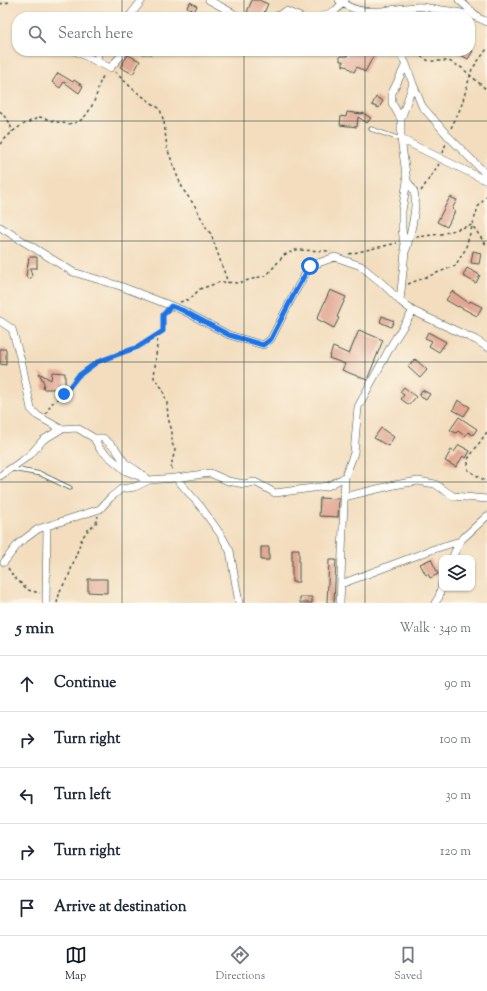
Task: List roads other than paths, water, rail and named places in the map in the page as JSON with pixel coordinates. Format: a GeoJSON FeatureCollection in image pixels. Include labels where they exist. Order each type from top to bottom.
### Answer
{"type":"FeatureCollection","features":[{"type":"Feature","properties":{"kind":"street"},"geometry":{"type":"LineString","coordinates":[[133,12],[142,0]]}},
{"type":"Feature","properties":{"kind":"street"},"geometry":{"type":"LineString","coordinates":[[209,0],[231,12]]}},
{"type":"Feature","properties":{"kind":"street"},"geometry":{"type":"LineString","coordinates":[[459,0],[472,12]]}},
{"type":"Feature","properties":{"kind":"street"},"geometry":{"type":"LineString","coordinates":[[332,12],[336,10],[342,1],[357,11],[366,12]]}},
{"type":"Feature","properties":{"kind":"street"},"geometry":{"type":"LineString","coordinates":[[392,12],[417,6],[460,12]]}},
{"type":"Feature","properties":{"kind":"street"},"geometry":{"type":"LineString","coordinates":[[475,14],[479,18]]}},
{"type":"Feature","properties":{"kind":"street"},"geometry":{"type":"LineString","coordinates":[[475,17],[487,22]]}},
{"type":"Feature","properties":{"kind":"street"},"geometry":{"type":"LineString","coordinates":[[85,56],[110,68],[121,56]]}},
{"type":"Feature","properties":{"kind":"street"},"geometry":{"type":"LineString","coordinates":[[97,62],[98,56]]}},
{"type":"Feature","properties":{"kind":"street"},"geometry":{"type":"LineString","coordinates":[[402,56],[422,106],[448,136],[487,175]]}},
{"type":"Feature","properties":{"kind":"street"},"geometry":{"type":"LineString","coordinates":[[401,118],[392,103],[392,93],[406,64]]}},
{"type":"Feature","properties":{"kind":"street"},"geometry":{"type":"LineString","coordinates":[[407,239],[402,229],[402,211],[407,181],[401,139],[401,118],[413,84]]}},
{"type":"Feature","properties":{"kind":"street"},"geometry":{"type":"LineString","coordinates":[[401,139],[487,181]]}},
{"type":"Feature","properties":{"kind":"street"},"geometry":{"type":"LineString","coordinates":[[400,302],[405,252],[407,239],[412,228],[415,201],[414,192],[407,181]]}},
{"type":"Feature","properties":{"kind":"street"},"geometry":{"type":"LineString","coordinates":[[0,227],[3,232],[73,272],[120,286],[182,310],[229,335],[263,345],[271,339],[310,266],[335,257],[361,266],[383,284],[400,302],[413,311],[476,340],[487,347]]}},
{"type":"Feature","properties":{"kind":"street"},"geometry":{"type":"LineString","coordinates":[[340,603],[344,477],[354,453],[358,407],[392,344],[413,311]]}},
{"type":"Feature","properties":{"kind":"street"},"geometry":{"type":"LineString","coordinates":[[0,321],[12,329],[22,364],[31,409],[38,416],[60,429]]}},
{"type":"Feature","properties":{"kind":"street"},"geometry":{"type":"LineString","coordinates":[[0,476],[30,455],[43,440],[60,429],[77,428],[94,438],[104,438],[115,448],[125,463],[149,480]]}},
{"type":"Feature","properties":{"kind":"street"},"geometry":{"type":"LineString","coordinates":[[94,438],[100,449],[126,471],[149,480]]}},
{"type":"Feature","properties":{"kind":"street"},"geometry":{"type":"LineString","coordinates":[[111,444],[112,460]]}},
{"type":"Feature","properties":{"kind":"street"},"geometry":{"type":"LineString","coordinates":[[4,562],[19,543],[38,529],[100,509],[121,489],[135,487],[149,480],[210,473],[228,481],[244,484],[256,482],[275,493],[328,486],[344,477]]}},
{"type":"Feature","properties":{"kind":"street"},"geometry":{"type":"LineString","coordinates":[[176,478],[201,507],[222,535],[230,551],[239,603]]}},
{"type":"Feature","properties":{"kind":"street"},"geometry":{"type":"LineString","coordinates":[[344,497],[418,481],[435,484],[453,496],[487,499]]}},
{"type":"Feature","properties":{"kind":"street"},"geometry":{"type":"LineString","coordinates":[[453,555],[460,541],[487,516]]}},
{"type":"Feature","properties":{"kind":"street"},"geometry":{"type":"LineString","coordinates":[[46,603],[47,526]]}},
{"type":"Feature","properties":{"kind":"street"},"geometry":{"type":"LineString","coordinates":[[341,584],[434,549],[460,541]]}},
{"type":"Feature","properties":{"kind":"street"},"geometry":{"type":"LineString","coordinates":[[435,603],[439,597],[440,591]]}},
{"type":"Feature","properties":{"kind":"lane"},"geometry":{"type":"LineString","coordinates":[[371,129],[401,139]]}},
{"type":"Feature","properties":{"kind":"lane"},"geometry":{"type":"LineString","coordinates":[[12,469],[41,474],[70,488]]}}]}
